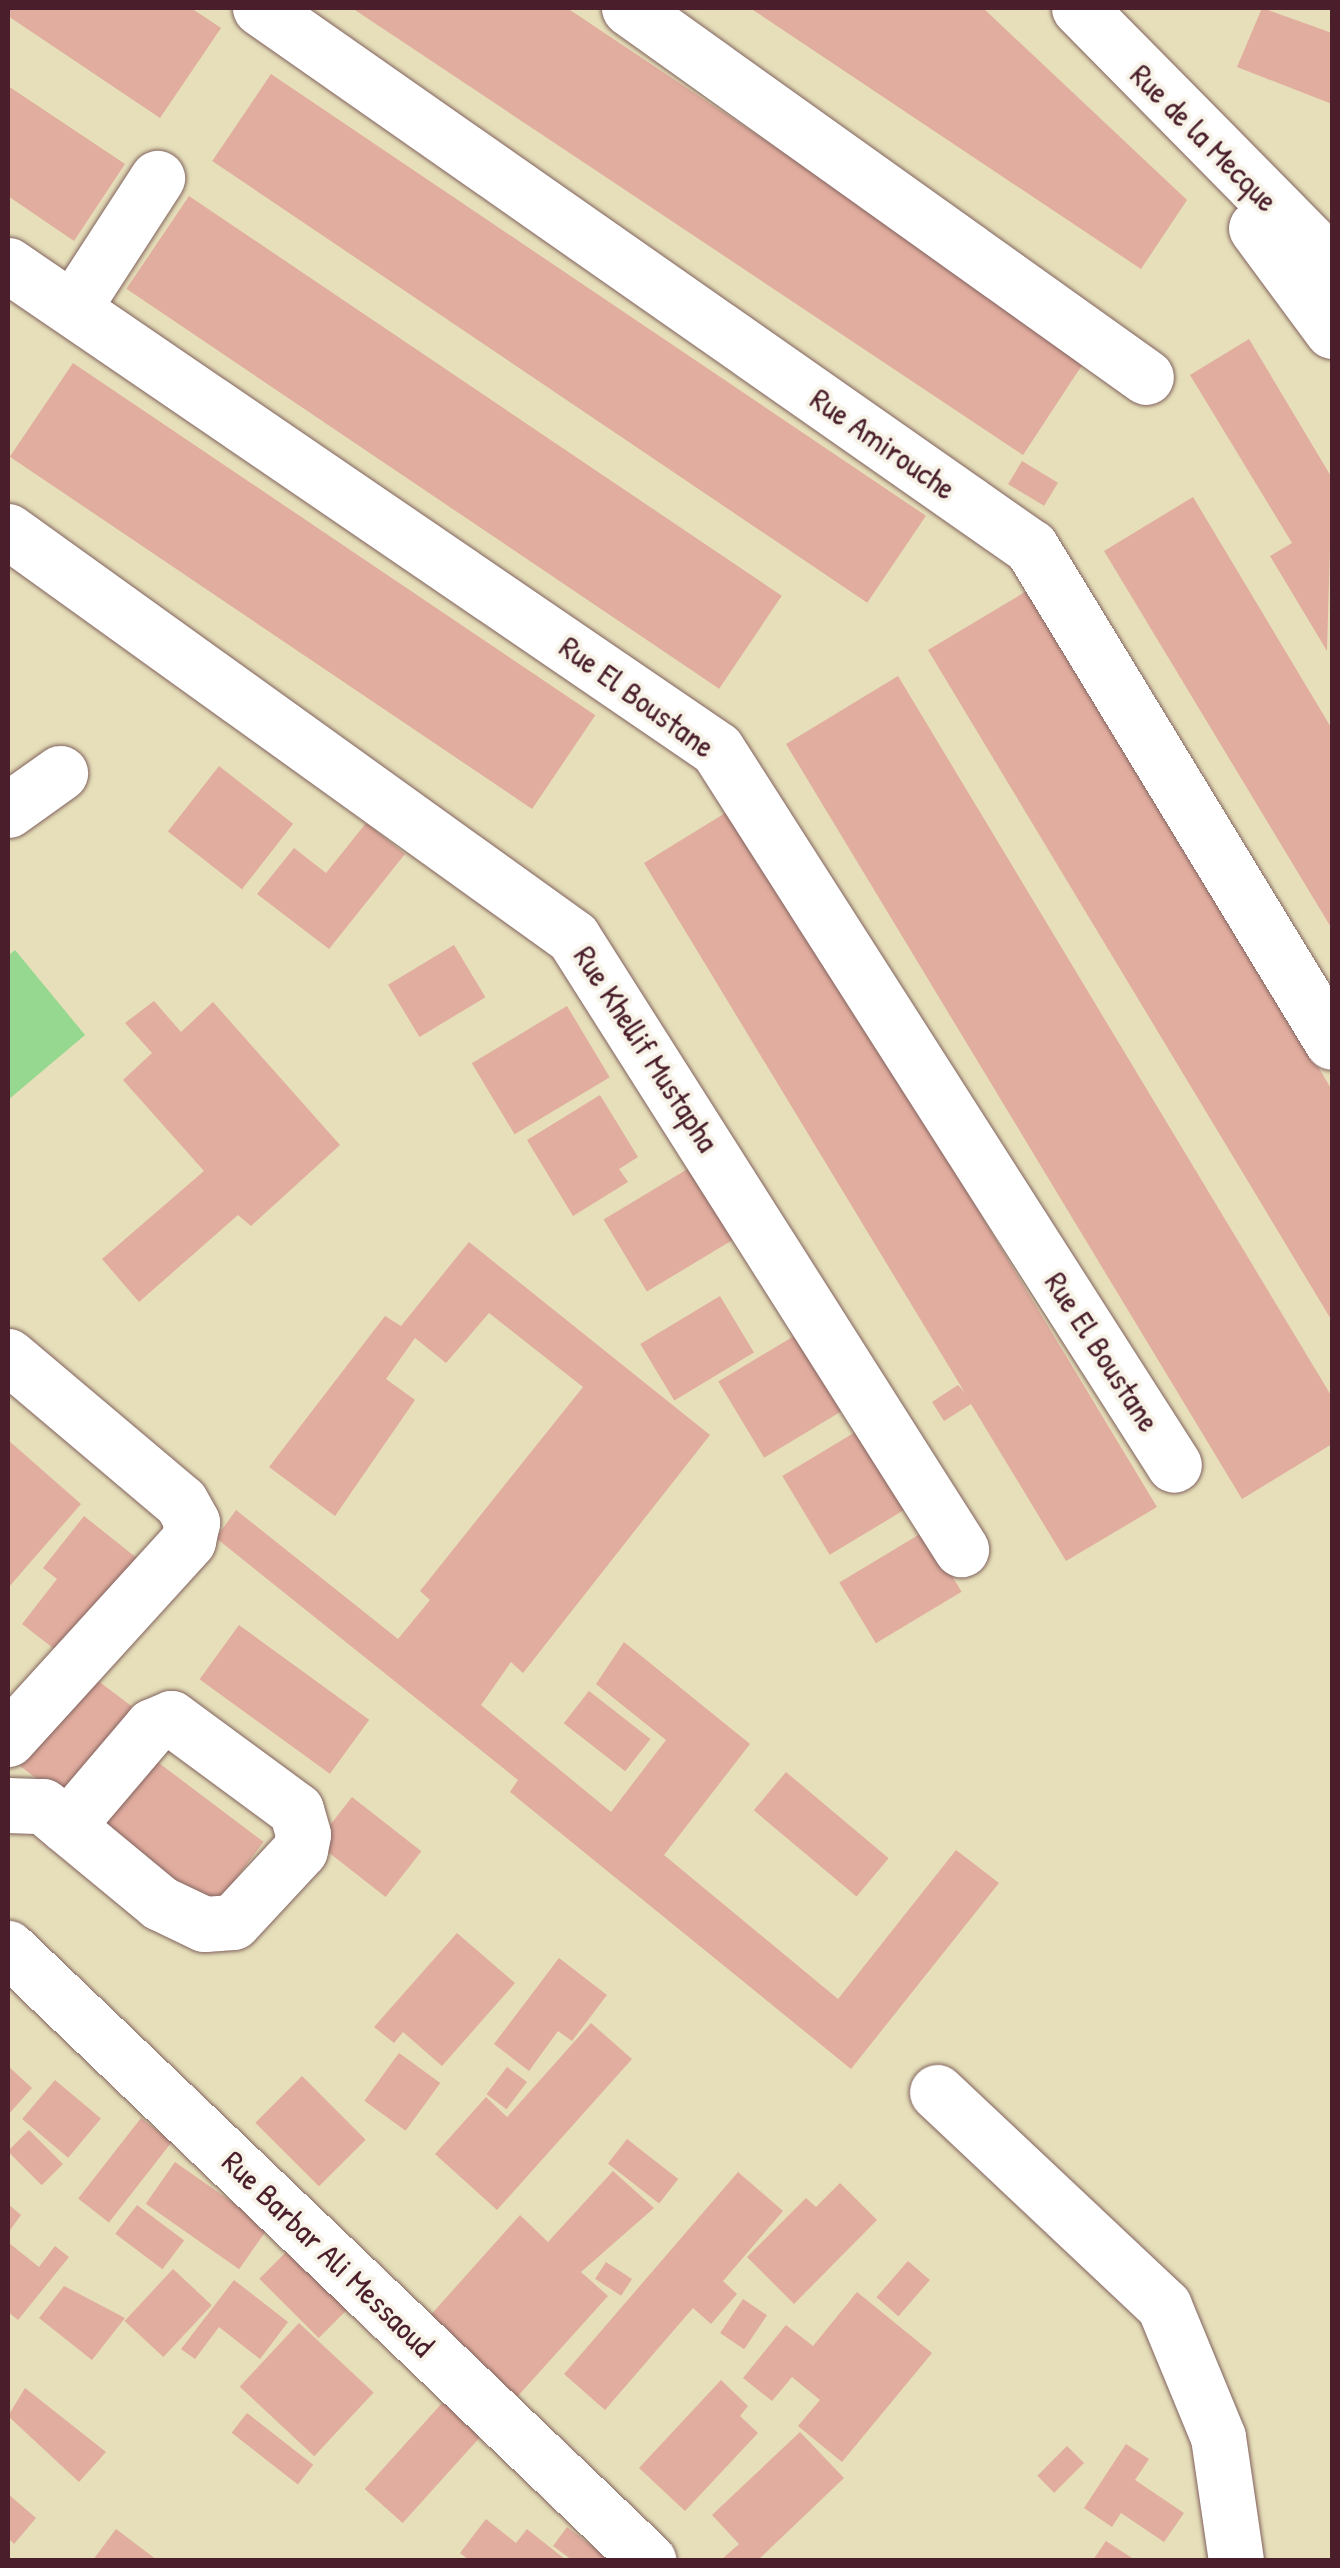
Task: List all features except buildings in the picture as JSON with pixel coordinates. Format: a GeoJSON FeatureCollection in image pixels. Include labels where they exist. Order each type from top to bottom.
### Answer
{"type":"FeatureCollection","features":[{"type":"Feature","properties":{"kind":"street","name":"Rue Amirouche"},"geometry":{"type":"LineString","coordinates":[[260,8],[1031,548],[1332,1042]]}},
{"type":"Feature","properties":{"kind":"street"},"geometry":{"type":"LineString","coordinates":[[629,8],[1146,377]]}},
{"type":"Feature","properties":{"kind":"street","name":"Rue de la Mecque"},"geometry":{"type":"LineString","coordinates":[[1079,8],[1176,116],[1332,265]]}},
{"type":"Feature","properties":{"kind":"street"},"geometry":{"type":"LineString","coordinates":[[1176,116],[1332,331]]}},
{"type":"Feature","properties":{"kind":"street"},"geometry":{"type":"LineString","coordinates":[[72,308],[157,178]]}},
{"type":"Feature","properties":{"kind":"street","name":"Rue El Boustane"},"geometry":{"type":"LineString","coordinates":[[8,265],[717,749],[1174,1465]]}},
{"type":"Feature","properties":{"kind":"street","name":"Rue Khellif Mustapha"},"geometry":{"type":"LineString","coordinates":[[8,531],[572,937],[961,1548]]}},
{"type":"Feature","properties":{"kind":"street"},"geometry":{"type":"LineString","coordinates":[[8,810],[60,773]]}},
{"type":"Feature","properties":{"kind":"street"},"geometry":{"type":"LineString","coordinates":[[8,1356],[182,1502],[192,1522],[188,1542],[8,1739]]}},
{"type":"Feature","properties":{"kind":"street"},"geometry":{"type":"LineString","coordinates":[[8,1806],[43,1806],[68,1826]]}},
{"type":"Feature","properties":{"kind":"street","name":"Rue Barbar Ali Messaoud"},"geometry":{"type":"LineString","coordinates":[[8,1948],[648,2560]]}},
{"type":"Feature","properties":{"kind":"street"},"geometry":{"type":"LineString","coordinates":[[937,2092],[1164,2306],[1218,2437],[1236,2560]]}},
{"type":"Feature","properties":{"kind":"green space"},"geometry":{"type":"Polygon","coordinates":[[[15,950],[85,1035],[8,1100],[8,956],[15,950]]]}}]}
